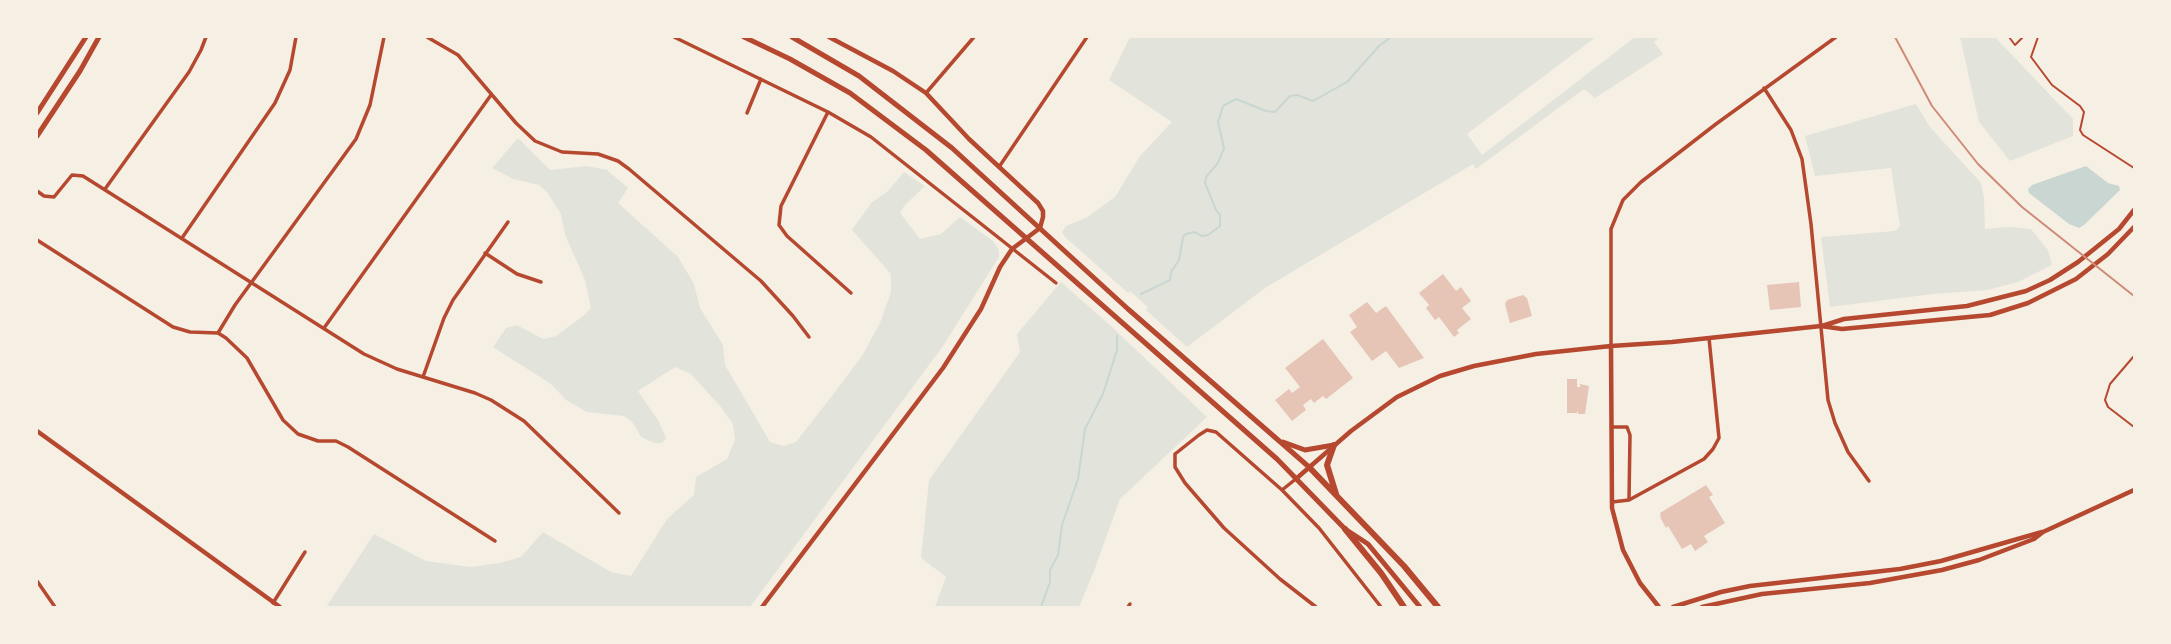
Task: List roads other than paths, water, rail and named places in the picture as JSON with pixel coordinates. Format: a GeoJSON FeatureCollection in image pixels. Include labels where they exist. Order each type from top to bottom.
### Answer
{"type":"FeatureCollection","features":[{"type":"Feature","properties":{"kind":"highway"},"geometry":{"type":"LineString","coordinates":[[1334,445],[1327,465],[1337,496]]}},
{"type":"Feature","properties":{"kind":"highway"},"geometry":{"type":"LineString","coordinates":[[1309,467],[1404,566],[1438,607]]}},
{"type":"Feature","properties":{"kind":"highway"},"geometry":{"type":"LineString","coordinates":[[1345,529],[1381,573],[1404,607]]}},
{"type":"Feature","properties":{"kind":"main road"},"geometry":{"type":"LineString","coordinates":[[37,113],[86,37]]}},
{"type":"Feature","properties":{"kind":"main road"},"geometry":{"type":"LineString","coordinates":[[37,136],[99,37]]}},
{"type":"Feature","properties":{"kind":"main road"},"geometry":{"type":"LineString","coordinates":[[744,37],[824,77],[870,107],[926,150],[1297,478],[1345,529],[1368,544],[1420,607]]}},
{"type":"Feature","properties":{"kind":"main road"},"geometry":{"type":"LineString","coordinates":[[792,37],[859,76],[951,148],[1128,309],[1309,467]]}},
{"type":"Feature","properties":{"kind":"main road"},"geometry":{"type":"LineString","coordinates":[[1276,439],[1305,450],[1334,445]]}},
{"type":"Feature","properties":{"kind":"street"},"geometry":{"type":"LineString","coordinates":[[105,189],[189,72],[206,37]]}},
{"type":"Feature","properties":{"kind":"street"},"geometry":{"type":"LineString","coordinates":[[182,238],[275,103],[290,70],[296,37]]}},
{"type":"Feature","properties":{"kind":"street"},"geometry":{"type":"LineString","coordinates":[[218,333],[356,139],[370,104],[384,37]]}},
{"type":"Feature","properties":{"kind":"street"},"geometry":{"type":"LineString","coordinates":[[427,37],[458,55],[525,133],[545,147],[562,152],[598,153],[629,169],[761,281],[809,337]]}},
{"type":"Feature","properties":{"kind":"street"},"geometry":{"type":"LineString","coordinates":[[674,37],[828,112],[871,137],[1056,283]]}},
{"type":"Feature","properties":{"kind":"street"},"geometry":{"type":"LineString","coordinates":[[762,607],[955,352],[1012,249],[1040,228],[1043,211],[926,93],[893,71],[829,37]]}},
{"type":"Feature","properties":{"kind":"street"},"geometry":{"type":"LineString","coordinates":[[926,93],[974,37]]}},
{"type":"Feature","properties":{"kind":"street"},"geometry":{"type":"LineString","coordinates":[[999,167],[1087,37]]}},
{"type":"Feature","properties":{"kind":"street"},"geometry":{"type":"LineString","coordinates":[[1659,607],[1640,583],[1623,550],[1612,502],[1611,229],[1623,200],[1641,182],[1836,37]]}},
{"type":"Feature","properties":{"kind":"street"},"geometry":{"type":"LineString","coordinates":[[747,113],[761,79]]}},
{"type":"Feature","properties":{"kind":"street"},"geometry":{"type":"LineString","coordinates":[[1764,88],[1788,124],[1802,159],[1807,183],[1825,375],[1835,423],[1848,452],[1869,481]]}},
{"type":"Feature","properties":{"kind":"street"},"geometry":{"type":"LineString","coordinates":[[324,328],[491,95]]}},
{"type":"Feature","properties":{"kind":"street"},"geometry":{"type":"LineString","coordinates":[[828,112],[781,206],[779,225],[787,236],[851,293]]}},
{"type":"Feature","properties":{"kind":"street"},"geometry":{"type":"LineString","coordinates":[[37,191],[44,196],[54,197],[75,174],[105,189],[380,363],[475,393],[511,411],[564,457],[619,513]]}},
{"type":"Feature","properties":{"kind":"street"},"geometry":{"type":"LineString","coordinates":[[1282,490],[1334,445],[1397,397],[1440,376],[1514,358],[1821,326],[1844,319],[1932,311],[1998,300],[2050,280],[2078,262],[2119,229],[2134,210]]}},
{"type":"Feature","properties":{"kind":"street"},"geometry":{"type":"LineString","coordinates":[[423,377],[453,300],[508,222]]}},
{"type":"Feature","properties":{"kind":"street"},"geometry":{"type":"LineString","coordinates":[[1821,326],[1842,329],[1990,315],[2046,295],[2076,279],[2108,254],[2134,227]]}},
{"type":"Feature","properties":{"kind":"street"},"geometry":{"type":"LineString","coordinates":[[37,240],[173,327],[190,332],[218,333],[238,347],[247,358],[283,420],[298,434],[348,447],[495,541]]}},
{"type":"Feature","properties":{"kind":"street"},"geometry":{"type":"LineString","coordinates":[[485,253],[517,274],[541,282]]}},
{"type":"Feature","properties":{"kind":"street"},"geometry":{"type":"LineString","coordinates":[[1612,502],[1629,500],[1704,459],[1713,449],[1719,438],[1709,338]]}},
{"type":"Feature","properties":{"kind":"street"},"geometry":{"type":"LineString","coordinates":[[1610,428],[1627,427],[1630,435],[1629,500]]}},
{"type":"Feature","properties":{"kind":"street"},"geometry":{"type":"LineString","coordinates":[[1316,607],[1280,579],[1204,506],[1175,467],[1175,454],[1180,449],[1207,430],[1216,432],[1282,490],[1319,528],[1381,607]]}},
{"type":"Feature","properties":{"kind":"street"},"geometry":{"type":"LineString","coordinates":[[37,431],[279,607]]}},
{"type":"Feature","properties":{"kind":"street"},"geometry":{"type":"LineString","coordinates":[[1702,607],[1762,594],[1870,583],[1942,570],[1979,560],[2034,539],[2043,532],[2134,490]]}},
{"type":"Feature","properties":{"kind":"street"},"geometry":{"type":"LineString","coordinates":[[1673,607],[1750,586],[1900,569],[1941,561],[2043,532]]}},
{"type":"Feature","properties":{"kind":"street"},"geometry":{"type":"LineString","coordinates":[[273,603],[305,552]]}},
{"type":"Feature","properties":{"kind":"street"},"geometry":{"type":"LineString","coordinates":[[37,581],[55,607]]}},
{"type":"Feature","properties":{"kind":"lane"},"geometry":{"type":"LineString","coordinates":[[2134,356],[2110,384],[2105,400],[2108,407],[2134,428]]}},
{"type":"Feature","properties":{"kind":"waterway"},"geometry":{"type":"LineString","coordinates":[[1141,294],[1170,280],[1186,234],[1194,232],[1202,236],[1208,235],[1220,226],[1220,215],[1205,183],[1224,148],[1218,122],[1223,106],[1236,99],[1275,112],[1290,96],[1297,95],[1313,101],[1347,82],[1379,46],[1391,37]]}},
{"type":"Feature","properties":{"kind":"waterway"},"geometry":{"type":"LineString","coordinates":[[1041,607],[1050,582],[1050,570],[1058,555],[1062,525],[1078,479],[1085,429],[1103,394],[1117,350],[1117,336]]}},
{"type":"Feature","properties":{"kind":"railway"},"geometry":{"type":"LineString","coordinates":[[1895,37],[1932,106],[1978,164],[2022,207],[2134,296]]}}]}
